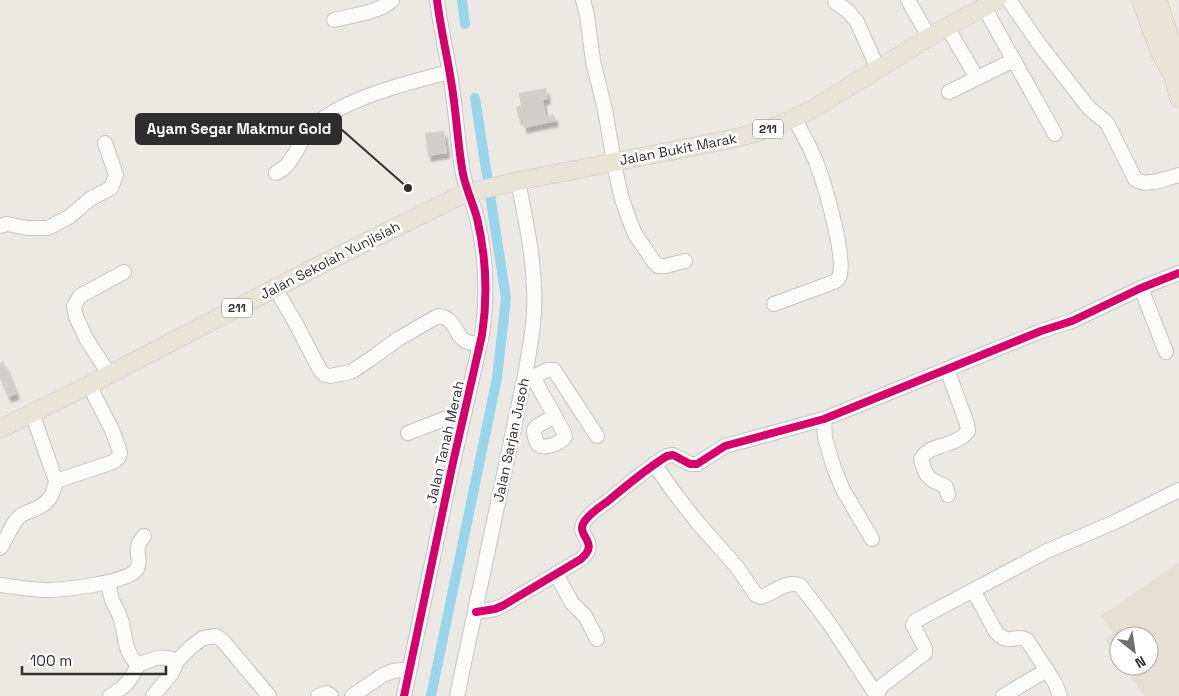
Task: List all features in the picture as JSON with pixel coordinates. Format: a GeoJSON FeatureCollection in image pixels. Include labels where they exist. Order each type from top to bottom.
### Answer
{"type":"FeatureCollection","features":[{"type":"Feature","properties":{"kind":"main road"},"geometry":{"type":"LineString","coordinates":[[1141,0],[1158,48],[1176,76]]}},
{"type":"Feature","properties":{"kind":"main road"},"geometry":{"type":"LineString","coordinates":[[1158,0],[1171,42],[1179,98]]}},
{"type":"Feature","properties":{"kind":"main road","name":"Jalan Bukit Marak"},"geometry":{"type":"LineString","coordinates":[[472,192],[751,134],[777,126],[842,92],[929,37],[991,4]]}},
{"type":"Feature","properties":{"kind":"main road","name":"Jalan Sekolah Yunjisiah"},"geometry":{"type":"LineString","coordinates":[[0,429],[416,216],[472,192]]}},
{"type":"Feature","properties":{"kind":"street"},"geometry":{"type":"LineString","coordinates":[[334,20],[375,10],[389,4],[392,0]]}},
{"type":"Feature","properties":{"kind":"street","name":"Jalan Tanah Merah"},"geometry":{"type":"LineString","coordinates":[[404,696],[485,317],[485,268],[472,192],[465,181],[461,161],[450,72],[437,0]]}},
{"type":"Feature","properties":{"kind":"street"},"geometry":{"type":"LineString","coordinates":[[583,0],[587,14],[593,61],[605,110],[621,196],[629,219],[635,234],[658,266],[685,261]]}},
{"type":"Feature","properties":{"kind":"street"},"geometry":{"type":"LineString","coordinates":[[908,0],[929,37]]}},
{"type":"Feature","properties":{"kind":"street"},"geometry":{"type":"LineString","coordinates":[[1009,0],[1039,44],[1089,108],[1107,123],[1135,179],[1138,182],[1148,184],[1179,175]]}},
{"type":"Feature","properties":{"kind":"street"},"geometry":{"type":"LineString","coordinates":[[835,2],[848,11],[857,22],[878,69]]}},
{"type":"Feature","properties":{"kind":"street"},"geometry":{"type":"LineString","coordinates":[[991,4],[1014,60],[1055,134]]}},
{"type":"Feature","properties":{"kind":"street"},"geometry":{"type":"LineString","coordinates":[[947,27],[977,78]]}},
{"type":"Feature","properties":{"kind":"street"},"geometry":{"type":"LineString","coordinates":[[948,92],[1014,60]]}},
{"type":"Feature","properties":{"kind":"street"},"geometry":{"type":"LineString","coordinates":[[276,173],[285,167],[307,132],[317,123],[338,110],[362,98],[450,72]]}},
{"type":"Feature","properties":{"kind":"street"},"geometry":{"type":"LineString","coordinates":[[774,304],[834,282],[839,278],[840,272],[840,243],[818,167],[811,149],[794,118]]}},
{"type":"Feature","properties":{"kind":"street"},"geometry":{"type":"LineString","coordinates":[[0,226],[7,224],[26,228],[48,228],[69,217],[90,199],[111,188],[116,175],[105,143]]}},
{"type":"Feature","properties":{"kind":"street","name":"Jalan Sarjan Jusoh"},"geometry":{"type":"LineString","coordinates":[[457,696],[529,376],[535,290],[530,245],[515,182]]}},
{"type":"Feature","properties":{"kind":"street"},"geometry":{"type":"LineString","coordinates":[[109,374],[87,340],[76,317],[74,306],[80,296],[124,272]]}},
{"type":"Feature","properties":{"kind":"street"},"geometry":{"type":"LineString","coordinates":[[476,612],[496,609],[581,560],[587,554],[589,548],[582,528],[584,522],[627,484],[667,456],[672,455],[690,464],[697,464],[725,446],[824,419],[1040,331],[1072,321],[1141,288],[1179,273]]}},
{"type":"Feature","properties":{"kind":"street"},"geometry":{"type":"LineString","coordinates":[[276,288],[296,322],[320,370],[325,375],[330,376],[353,371],[398,339],[438,316],[444,316],[454,325],[465,342],[480,343]]}},
{"type":"Feature","properties":{"kind":"street"},"geometry":{"type":"LineString","coordinates":[[1141,288],[1166,352]]}},
{"type":"Feature","properties":{"kind":"street"},"geometry":{"type":"LineString","coordinates":[[947,369],[968,431],[962,437],[929,450],[921,459],[927,475],[932,481],[940,482],[946,487],[948,495]]}},
{"type":"Feature","properties":{"kind":"street"},"geometry":{"type":"LineString","coordinates":[[555,416],[529,376],[547,370],[554,370],[597,436]]}},
{"type":"Feature","properties":{"kind":"street"},"geometry":{"type":"LineString","coordinates":[[56,481],[113,462],[119,457],[119,449],[112,430],[89,385]]}},
{"type":"Feature","properties":{"kind":"street"},"geometry":{"type":"LineString","coordinates":[[408,433],[465,411]]}},
{"type":"Feature","properties":{"kind":"street"},"geometry":{"type":"LineString","coordinates":[[0,548],[17,519],[43,506],[47,502],[56,481],[32,413]]}},
{"type":"Feature","properties":{"kind":"street"},"geometry":{"type":"LineString","coordinates":[[824,419],[825,438],[842,488],[872,540]]}},
{"type":"Feature","properties":{"kind":"street"},"geometry":{"type":"LineString","coordinates":[[654,464],[698,523],[737,567],[756,595],[762,597],[768,595],[788,584],[800,585],[829,622],[877,696]]}},
{"type":"Feature","properties":{"kind":"street"},"geometry":{"type":"LineString","coordinates":[[877,696],[883,685],[925,653],[925,648],[913,625],[916,620],[1046,552],[1117,521],[1179,490]]}},
{"type":"Feature","properties":{"kind":"street"},"geometry":{"type":"LineString","coordinates":[[0,585],[60,590],[121,579],[136,570],[138,564],[137,547],[144,536]]}},
{"type":"Feature","properties":{"kind":"street"},"geometry":{"type":"LineString","coordinates":[[556,574],[572,603],[585,616],[597,639]]}},
{"type":"Feature","properties":{"kind":"street"},"geometry":{"type":"LineString","coordinates":[[108,582],[112,600],[119,614],[128,651],[138,665]]}},
{"type":"Feature","properties":{"kind":"street"},"geometry":{"type":"LineString","coordinates":[[973,590],[996,632],[1004,640],[1025,638],[1055,683],[1060,696]]}},
{"type":"Feature","properties":{"kind":"street"},"geometry":{"type":"LineString","coordinates":[[153,696],[172,673],[177,661],[190,647],[204,638],[216,636],[224,641],[269,696]]}},
{"type":"Feature","properties":{"kind":"street"},"geometry":{"type":"LineString","coordinates":[[110,696],[128,683],[138,665],[154,658],[162,657],[177,661]]}},
{"type":"Feature","properties":{"kind":"street"},"geometry":{"type":"LineString","coordinates":[[352,696],[382,675],[393,671],[409,669]]}},
{"type":"Feature","properties":{"kind":"street"},"geometry":{"type":"LineString","coordinates":[[1003,696],[1047,670]]}},
{"type":"Feature","properties":{"kind":"street"},"geometry":{"type":"LineString","coordinates":[[318,696],[327,693],[331,696]]}},
{"type":"Feature","properties":{"kind":"shaded area"},"geometry":{"type":"Polygon","coordinates":[[[1179,562],[1179,696],[1144,696],[1130,676],[1159,676],[1159,626],[1109,627],[1101,616],[1179,562]]]}},
{"type":"Feature","properties":{"kind":"shaded area"},"geometry":{"type":"Polygon","coordinates":[[[1109,636],[1109,645],[1105,639],[1109,636]]]}},
{"type":"Feature","properties":{"kind":"building"},"geometry":{"type":"Polygon","coordinates":[[[546,88],[548,99],[543,100],[546,116],[554,115],[556,121],[524,128],[522,119],[519,120],[516,107],[521,106],[519,93],[546,88]]]}},
{"type":"Feature","properties":{"kind":"building"},"geometry":{"type":"Polygon","coordinates":[[[444,131],[447,153],[428,156],[425,133],[444,131]]]}},
{"type":"Feature","properties":{"kind":"building"},"geometry":{"type":"Polygon","coordinates":[[[3,361],[17,394],[8,397],[0,378],[0,363],[3,361]]]}},
{"type":"Feature","properties":{"kind":"waterway"},"geometry":{"type":"LineString","coordinates":[[462,0],[465,24]]}},
{"type":"Feature","properties":{"kind":"waterway"},"geometry":{"type":"LineString","coordinates":[[431,696],[497,378],[506,298],[475,98]]}},
{"type":"Feature","properties":{"kind":"cycle path"},"geometry":{"type":"LineString","coordinates":[[404,696],[482,335],[485,306],[485,276],[482,247],[477,218],[463,174],[451,82],[437,0]]}},
{"type":"Feature","properties":{"kind":"cycle path"},"geometry":{"type":"LineString","coordinates":[[476,612],[495,609],[504,605],[581,559],[589,548],[582,527],[586,519],[637,477],[667,456],[673,455],[690,464],[697,464],[725,446],[824,419],[1041,331],[1072,321],[1141,288],[1179,273]]}},
{"type":"Feature","properties":{"kind":"place","name":"Ayam Segar Makmur Gold"},"geometry":{"type":"Point","coordinates":[408,188]}}]}
